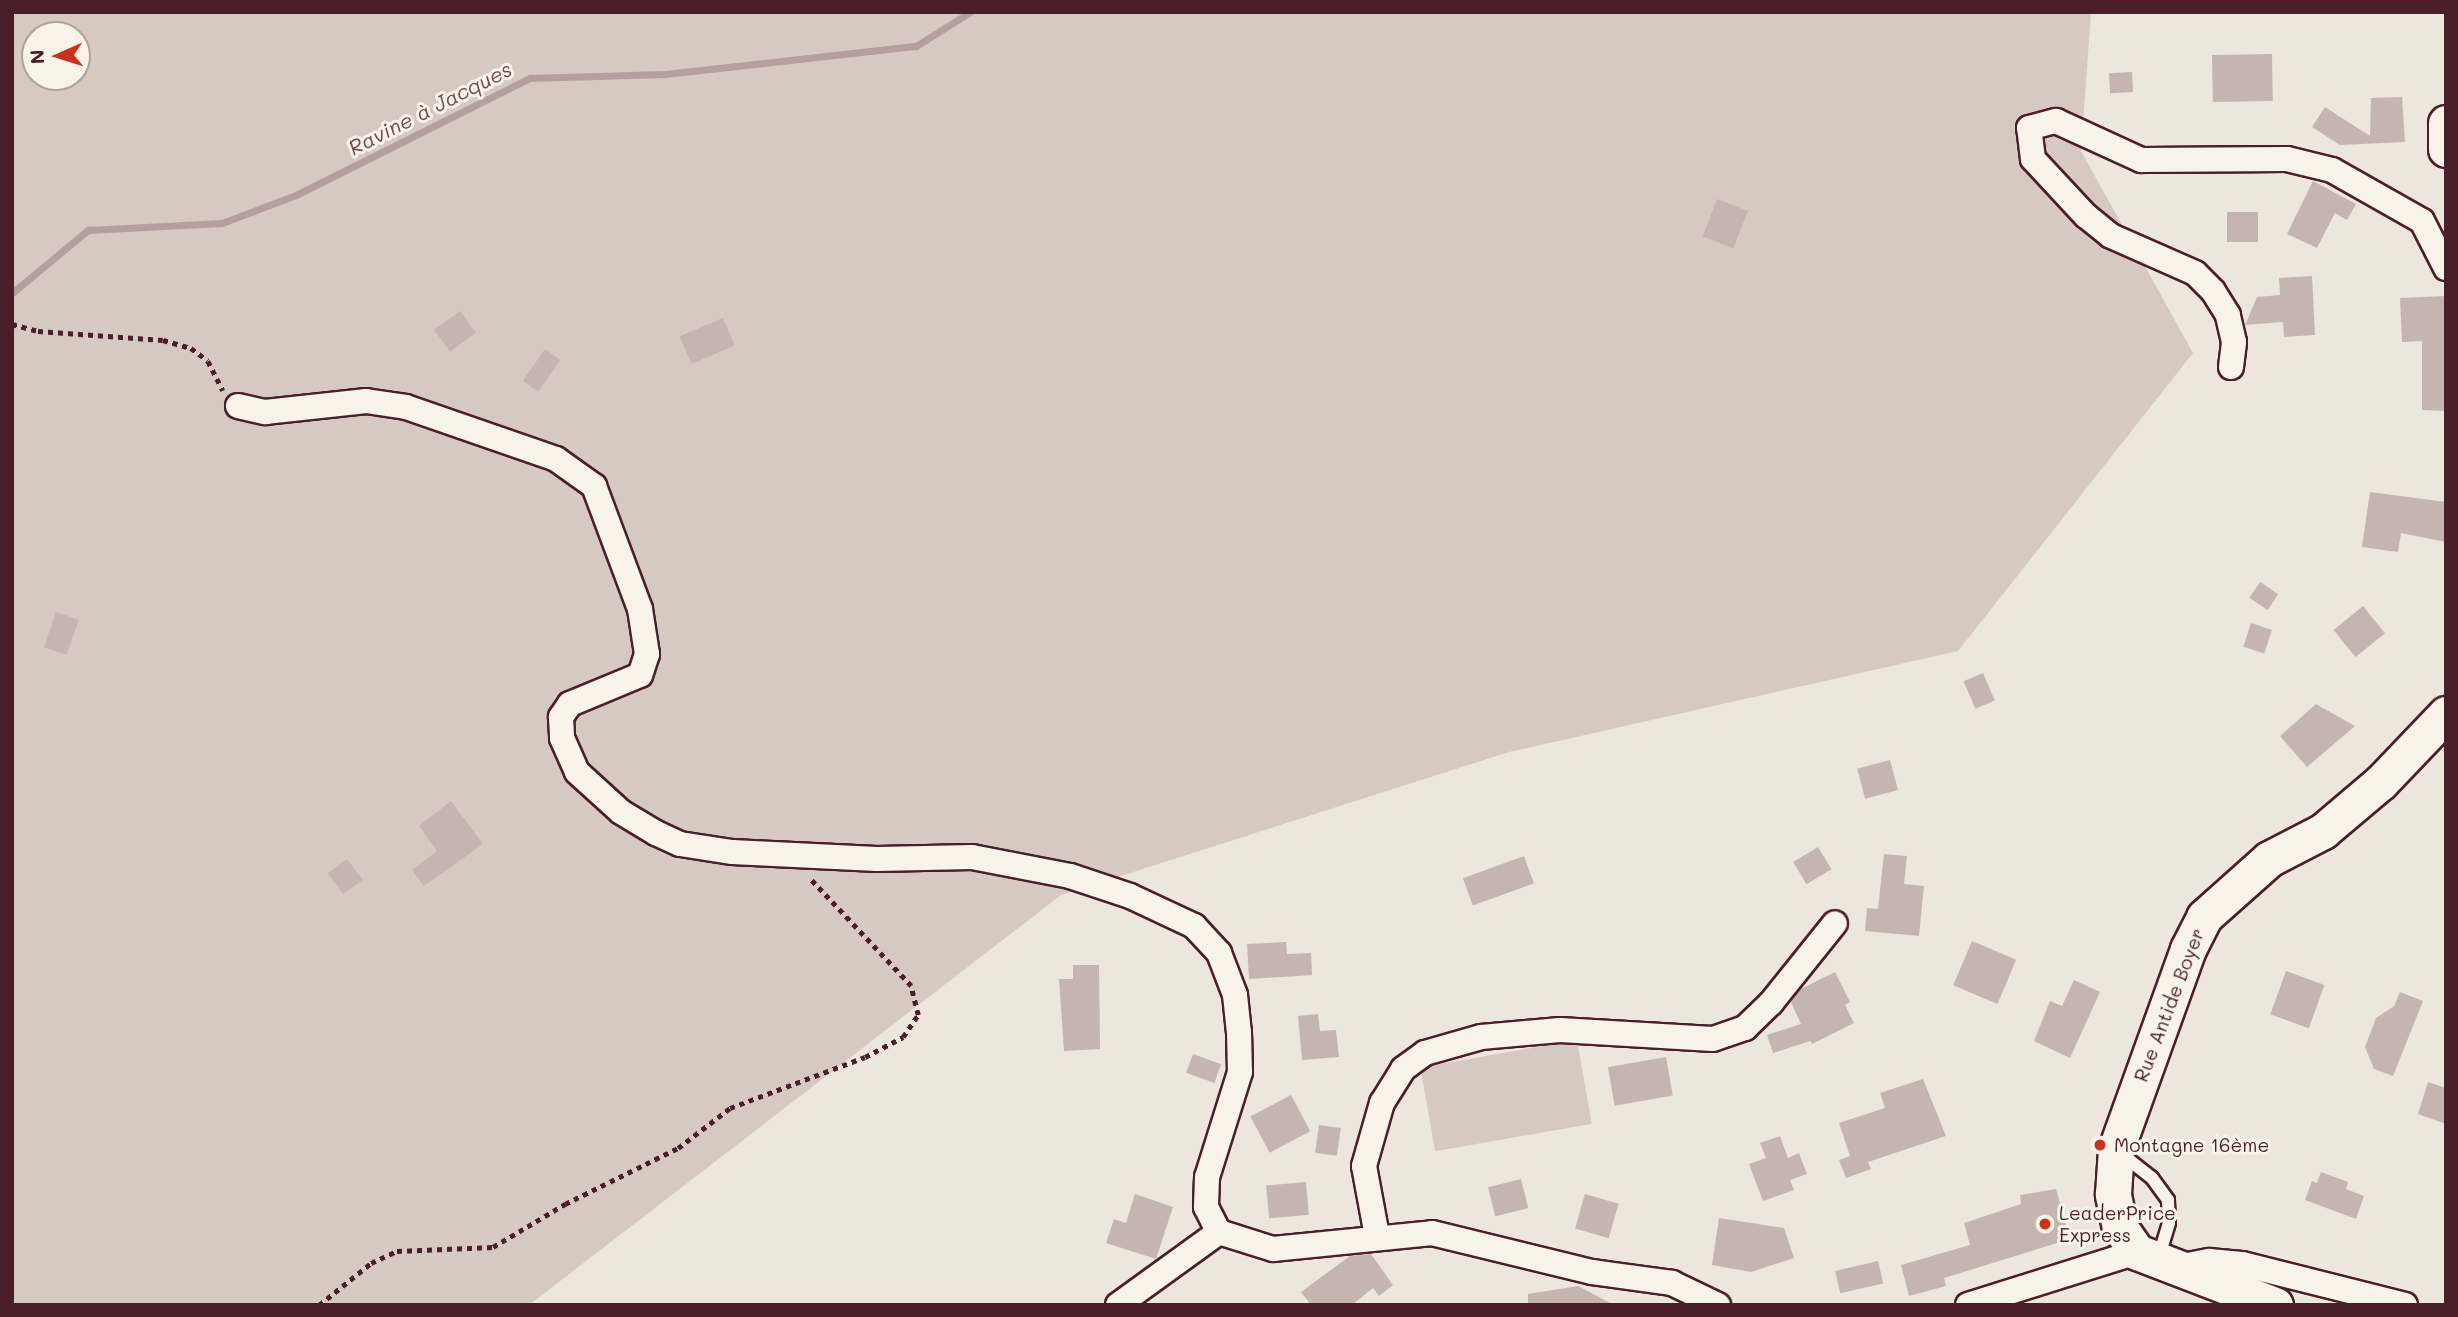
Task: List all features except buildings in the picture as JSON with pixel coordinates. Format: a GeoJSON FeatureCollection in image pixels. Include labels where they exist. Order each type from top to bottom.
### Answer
{"type":"FeatureCollection","features":[{"type":"Feature","properties":{"kind":"main road"},"geometry":{"type":"LineString","coordinates":[[2446,123],[2446,149]]}},
{"type":"Feature","properties":{"kind":"main road","name":"Rue Antide Boyer"},"geometry":{"type":"LineString","coordinates":[[2156,1261],[2120,1228],[2113,1194],[2116,1149],[2188,949],[2204,917],[2269,859],[2323,831],[2381,782],[2446,714]]}},
{"type":"Feature","properties":{"kind":"main road"},"geometry":{"type":"LineString","coordinates":[[2156,1261],[2275,1305]]}},
{"type":"Feature","properties":{"kind":"street"},"geometry":{"type":"LineString","coordinates":[[2231,367],[2234,342],[2228,315],[2213,291],[2195,273],[2111,236],[2087,216],[2033,159],[2029,128],[2056,121],[2141,160],[2287,159],[2332,170],[2422,221],[2446,268]]}},
{"type":"Feature","properties":{"kind":"street"},"geometry":{"type":"LineString","coordinates":[[238,405],[265,412],[366,401],[406,407],[556,459],[594,486],[640,609],[647,654],[640,675],[570,704],[561,717],[562,738],[577,772],[621,812],[680,844],[796,855],[972,857],[1070,876],[1130,896],[1194,926],[1219,953],[1235,995],[1239,1032],[1240,1072],[1207,1177],[1206,1207],[1219,1232],[1273,1249],[1377,1236],[1432,1233],[1466,1239],[1558,1265],[1672,1283],[1718,1305]]}},
{"type":"Feature","properties":{"kind":"street"},"geometry":{"type":"LineString","coordinates":[[1377,1236],[1364,1166],[1382,1104],[1403,1069],[1425,1053],[1481,1038],[1560,1030],[1713,1039],[1745,1028],[1762,1012],[1835,923]]}},
{"type":"Feature","properties":{"kind":"street"},"geometry":{"type":"LineString","coordinates":[[1118,1305],[1219,1232]]}},
{"type":"Feature","properties":{"kind":"street"},"geometry":{"type":"LineString","coordinates":[[1968,1305],[2156,1261],[2242,1264],[2405,1305]]}},
{"type":"Feature","properties":{"kind":"lane"},"geometry":{"type":"LineString","coordinates":[[2116,1149],[2152,1178],[2168,1200],[2169,1223],[2156,1261]]}},
{"type":"Feature","properties":{"kind":"path"},"geometry":{"type":"LineString","coordinates":[[12,324],[38,331],[163,340],[191,348],[203,355],[220,385],[238,405]]}},
{"type":"Feature","properties":{"kind":"path"},"geometry":{"type":"LineString","coordinates":[[318,1305],[371,1263],[397,1251],[493,1247],[565,1204],[678,1148],[730,1108],[865,1057],[903,1037],[918,1014],[911,986],[812,880],[796,855]]}},
{"type":"Feature","properties":{"kind":"shaded area"},"geometry":{"type":"Polygon","coordinates":[[[12,12],[2091,12],[2081,151],[2193,353],[1958,651],[1509,752],[1061,895],[529,1305],[12,1305],[12,12]]]}},
{"type":"Feature","properties":{"kind":"shaded area"},"geometry":{"type":"Polygon","coordinates":[[[1577,1040],[1592,1124],[1435,1151],[1420,1068],[1577,1040]]]}},
{"type":"Feature","properties":{"kind":"waterway","name":"Ravine à Jacques"},"geometry":{"type":"LineString","coordinates":[[12,293],[88,230],[222,223],[296,195],[530,78],[665,74],[916,46],[970,12]]}},
{"type":"Feature","properties":{"kind":"place","name":"Montagne 16ème"},"geometry":{"type":"Point","coordinates":[2100,1145]}},
{"type":"Feature","properties":{"kind":"place","name":"LeaderPrice Express"},"geometry":{"type":"Point","coordinates":[2045,1224]}}]}
